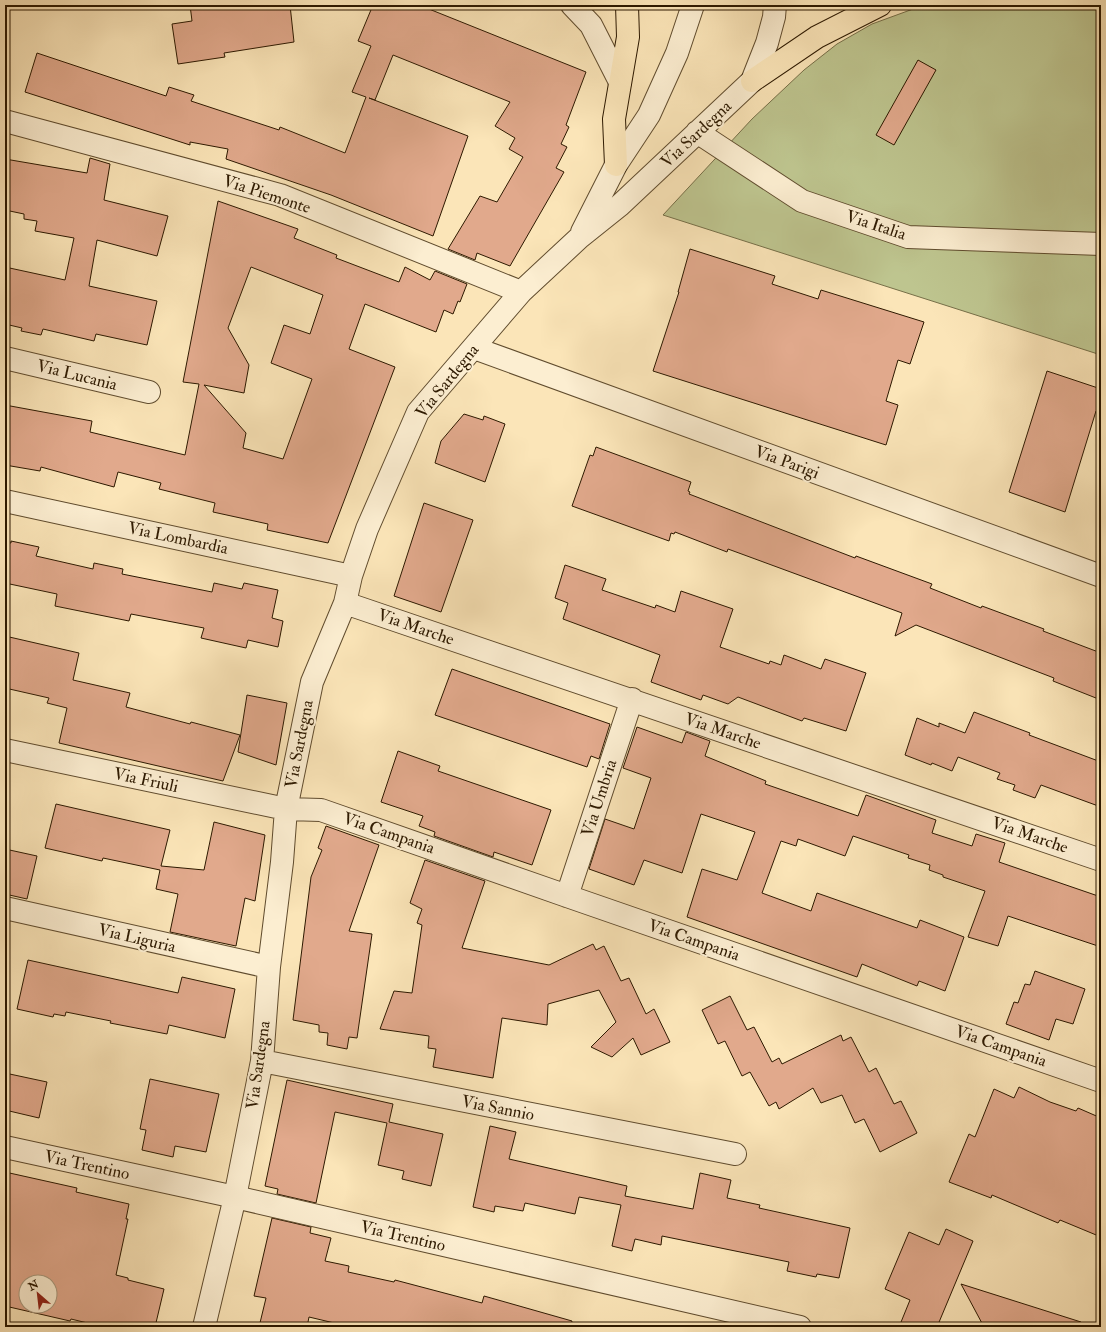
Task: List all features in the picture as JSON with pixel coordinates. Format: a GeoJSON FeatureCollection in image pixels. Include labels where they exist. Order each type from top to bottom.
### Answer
{"type":"FeatureCollection","features":[{"type":"Feature","properties":{"kind":"main road"},"geometry":{"type":"LineString","coordinates":[[616,165],[614,119],[628,37],[627,5]]}},
{"type":"Feature","properties":{"kind":"main road"},"geometry":{"type":"LineString","coordinates":[[752,81],[817,37],[880,5]]}},
{"type":"Feature","properties":{"kind":"street"},"geometry":{"type":"LineString","coordinates":[[572,5],[590,24],[620,82]]}},
{"type":"Feature","properties":{"kind":"street","name":"Via Sardegna"},"geometry":{"type":"LineString","coordinates":[[579,238],[616,165],[649,115],[677,53],[694,5]]}},
{"type":"Feature","properties":{"kind":"street","name":"Via Sardegna"},"geometry":{"type":"LineString","coordinates":[[204,1327],[235,1197],[262,1061],[269,968],[282,862],[286,809],[312,682],[344,603],[351,576],[367,529],[418,412],[521,292],[579,238],[619,206],[752,81],[767,43],[774,17],[775,5]]}},
{"type":"Feature","properties":{"kind":"street","name":"Via Piemonte"},"geometry":{"type":"LineString","coordinates":[[5,121],[280,195],[521,292]]}},
{"type":"Feature","properties":{"kind":"street","name":"Via Italia"},"geometry":{"type":"LineString","coordinates":[[697,132],[802,201],[908,237],[1101,244]]}},
{"type":"Feature","properties":{"kind":"street","name":"Via Parigi"},"geometry":{"type":"LineString","coordinates":[[474,348],[1101,576]]}},
{"type":"Feature","properties":{"kind":"street","name":"Via Lucania"},"geometry":{"type":"LineString","coordinates":[[5,358],[149,392]]}},
{"type":"Feature","properties":{"kind":"street","name":"Via Lombardia"},"geometry":{"type":"LineString","coordinates":[[5,501],[351,576]]}},
{"type":"Feature","properties":{"kind":"street","name":"Via Marche"},"geometry":{"type":"LineString","coordinates":[[344,603],[632,699],[1101,860]]}},
{"type":"Feature","properties":{"kind":"street","name":"Via Umbria"},"geometry":{"type":"LineString","coordinates":[[567,896],[632,699]]}},
{"type":"Feature","properties":{"kind":"street","name":"Via Friuli"},"geometry":{"type":"LineString","coordinates":[[5,750],[286,809]]}},
{"type":"Feature","properties":{"kind":"street","name":"Via Campania"},"geometry":{"type":"LineString","coordinates":[[286,809],[321,810],[1101,1081]]}},
{"type":"Feature","properties":{"kind":"street","name":"Via Liguria"},"geometry":{"type":"LineString","coordinates":[[5,908],[269,968]]}},
{"type":"Feature","properties":{"kind":"street","name":"Via Sannio"},"geometry":{"type":"LineString","coordinates":[[262,1061],[735,1154]]}},
{"type":"Feature","properties":{"kind":"street","name":"Via Trentino"},"geometry":{"type":"LineString","coordinates":[[5,1148],[235,1197],[800,1327]]}},
{"type":"Feature","properties":{"kind":"green space"},"geometry":{"type":"Polygon","coordinates":[[[924,5],[1101,5],[1101,355],[663,215],[752,119],[804,70],[837,44],[872,24],[924,5]]]}},
{"type":"Feature","properties":{"kind":"building"},"geometry":{"type":"Polygon","coordinates":[[[190,5],[290,5],[294,42],[224,53],[225,57],[178,64],[172,24],[192,21],[190,5]]]}},
{"type":"Feature","properties":{"kind":"building"},"geometry":{"type":"Polygon","coordinates":[[[373,5],[419,5],[586,72],[566,125],[569,127],[561,144],[567,147],[556,168],[564,172],[510,266],[477,253],[475,260],[448,249],[480,196],[497,202],[523,157],[509,149],[515,138],[495,126],[510,102],[393,55],[375,100],[369,98],[468,136],[433,236],[331,195],[226,159],[228,149],[190,142],[190,145],[25,92],[37,53],[166,96],[169,87],[194,95],[191,101],[279,130],[280,127],[345,153],[366,97],[352,92],[371,46],[358,41],[373,5]]]}},
{"type":"Feature","properties":{"kind":"building"},"geometry":{"type":"Polygon","coordinates":[[[918,60],[936,70],[894,145],[876,135],[918,60]]]}},
{"type":"Feature","properties":{"kind":"building"},"geometry":{"type":"Polygon","coordinates":[[[90,158],[110,164],[104,200],[168,216],[157,256],[97,240],[89,286],[157,301],[147,345],[96,334],[94,341],[43,329],[41,335],[21,331],[22,328],[5,324],[5,267],[65,280],[74,238],[35,231],[37,221],[24,219],[24,214],[5,210],[5,159],[87,173],[90,158]]]}},
{"type":"Feature","properties":{"kind":"building"},"geometry":{"type":"Polygon","coordinates":[[[218,201],[298,229],[294,238],[337,255],[336,258],[399,282],[405,267],[430,280],[435,271],[467,284],[460,302],[458,301],[453,314],[444,310],[436,332],[365,304],[349,349],[395,367],[328,543],[267,530],[268,524],[213,512],[215,503],[159,489],[161,483],[118,472],[114,487],[41,467],[40,471],[5,465],[5,405],[92,421],[90,432],[185,455],[199,384],[183,382],[218,201]],[[251,267],[228,328],[249,365],[244,393],[204,385],[246,433],[243,448],[283,459],[312,379],[271,363],[284,325],[310,334],[323,295],[251,267]]]}},
{"type":"Feature","properties":{"kind":"building"},"geometry":{"type":"Polygon","coordinates":[[[690,249],[775,276],[772,284],[818,299],[821,290],[924,322],[910,364],[898,360],[886,401],[898,405],[886,445],[653,371],[679,292],[690,249]]]}},
{"type":"Feature","properties":{"kind":"building"},"geometry":{"type":"Polygon","coordinates":[[[1047,371],[1101,389],[1101,413],[1096,411],[1065,512],[1009,492],[1047,371]]]}},
{"type":"Feature","properties":{"kind":"building"},"geometry":{"type":"Polygon","coordinates":[[[464,414],[483,420],[484,416],[505,424],[485,482],[435,463],[441,441],[464,414]]]}},
{"type":"Feature","properties":{"kind":"building"},"geometry":{"type":"Polygon","coordinates":[[[596,447],[691,482],[688,491],[690,492],[689,494],[855,558],[856,556],[932,584],[930,588],[981,608],[982,606],[1044,629],[1043,631],[1101,653],[1101,700],[1053,681],[1054,678],[916,625],[895,636],[902,613],[728,549],[727,552],[675,532],[674,534],[671,533],[669,541],[572,506],[590,455],[593,456],[596,447]]]}},
{"type":"Feature","properties":{"kind":"building"},"geometry":{"type":"Polygon","coordinates":[[[424,503],[473,520],[441,612],[394,596],[424,503]]]}},
{"type":"Feature","properties":{"kind":"building"},"geometry":{"type":"Polygon","coordinates":[[[11,541],[39,547],[36,556],[93,569],[94,563],[123,569],[122,574],[212,592],[214,583],[242,589],[244,583],[278,590],[272,618],[283,621],[278,647],[248,640],[246,648],[201,638],[204,628],[131,614],[129,621],[55,606],[57,594],[5,583],[5,542],[11,543],[11,541]]]}},
{"type":"Feature","properties":{"kind":"building"},"geometry":{"type":"Polygon","coordinates":[[[565,565],[606,579],[602,590],[655,608],[656,605],[675,612],[681,591],[733,609],[720,647],[769,664],[770,661],[781,665],[784,655],[821,669],[825,659],[866,673],[846,731],[804,718],[802,721],[738,697],[728,704],[703,695],[701,700],[651,682],[660,655],[563,619],[568,603],[555,598],[565,565]]]}},
{"type":"Feature","properties":{"kind":"building"},"geometry":{"type":"Polygon","coordinates":[[[5,636],[79,653],[73,680],[130,693],[126,707],[190,724],[191,722],[240,735],[223,781],[59,743],[67,708],[47,703],[49,698],[5,688],[5,636]]]}},
{"type":"Feature","properties":{"kind":"building"},"geometry":{"type":"Polygon","coordinates":[[[452,669],[610,724],[599,759],[591,756],[587,767],[435,715],[452,669]]]}},
{"type":"Feature","properties":{"kind":"building"},"geometry":{"type":"Polygon","coordinates":[[[247,695],[287,703],[276,765],[238,752],[247,695]]]}},
{"type":"Feature","properties":{"kind":"building"},"geometry":{"type":"Polygon","coordinates":[[[974,712],[1030,733],[1029,735],[1101,762],[1101,807],[1041,785],[1035,798],[1013,790],[1015,785],[997,779],[1000,773],[958,757],[952,771],[905,755],[917,718],[939,727],[939,723],[965,733],[974,712]]]}},
{"type":"Feature","properties":{"kind":"building"},"geometry":{"type":"Polygon","coordinates":[[[637,727],[682,743],[686,732],[710,741],[705,756],[766,781],[765,784],[858,816],[866,795],[936,820],[932,833],[972,846],[976,834],[1005,843],[999,862],[1101,897],[1101,947],[1008,916],[998,946],[968,937],[985,891],[943,877],[943,875],[929,870],[930,865],[908,858],[909,855],[853,836],[845,856],[798,839],[796,846],[781,841],[762,893],[811,911],[817,893],[917,928],[920,920],[964,937],[945,991],[919,981],[917,986],[862,964],[857,977],[687,917],[702,869],[737,880],[755,832],[701,814],[682,873],[644,860],[634,885],[589,869],[605,819],[634,829],[651,778],[623,768],[637,727]]]}},
{"type":"Feature","properties":{"kind":"building"},"geometry":{"type":"Polygon","coordinates":[[[398,751],[440,766],[438,771],[551,810],[532,865],[494,852],[493,857],[434,836],[435,832],[419,826],[423,816],[381,802],[398,751]]]}},
{"type":"Feature","properties":{"kind":"building"},"geometry":{"type":"Polygon","coordinates":[[[56,804],[170,830],[161,866],[204,870],[214,822],[265,835],[255,901],[245,898],[236,946],[170,932],[178,894],[156,889],[160,870],[103,858],[102,861],[45,848],[56,804]]]}},
{"type":"Feature","properties":{"kind":"building"},"geometry":{"type":"Polygon","coordinates":[[[326,826],[379,845],[349,931],[372,934],[357,1038],[349,1037],[347,1049],[327,1045],[328,1033],[319,1032],[319,1025],[293,1020],[311,877],[322,850],[318,848],[326,826]]]}},
{"type":"Feature","properties":{"kind":"building"},"geometry":{"type":"Polygon","coordinates":[[[5,849],[37,856],[27,899],[5,894],[5,849]]]}},
{"type":"Feature","properties":{"kind":"building"},"geometry":{"type":"Polygon","coordinates":[[[425,860],[485,881],[462,948],[549,965],[593,944],[596,950],[604,946],[621,981],[629,978],[646,1014],[654,1009],[670,1042],[641,1055],[633,1038],[612,1057],[591,1047],[616,1022],[599,990],[548,1004],[547,1025],[502,1018],[493,1078],[433,1067],[436,1049],[428,1048],[429,1036],[380,1029],[394,991],[412,993],[422,925],[417,923],[422,909],[410,903],[425,860]]]}},
{"type":"Feature","properties":{"kind":"building"},"geometry":{"type":"Polygon","coordinates":[[[28,960],[178,993],[182,977],[235,989],[225,1038],[169,1025],[167,1034],[110,1023],[111,1021],[66,1012],[65,1016],[54,1014],[53,1017],[17,1009],[28,960]]]}},
{"type":"Feature","properties":{"kind":"building"},"geometry":{"type":"Polygon","coordinates":[[[1035,971],[1085,989],[1073,1024],[1056,1019],[1049,1040],[1006,1024],[1014,1002],[1018,1003],[1025,984],[1030,985],[1035,971]]]}},
{"type":"Feature","properties":{"kind":"building"},"geometry":{"type":"Polygon","coordinates":[[[730,996],[747,1030],[754,1027],[772,1062],[779,1058],[782,1064],[841,1035],[843,1041],[851,1037],[869,1072],[876,1068],[894,1104],[901,1101],[917,1133],[880,1152],[864,1119],[855,1123],[842,1095],[821,1103],[813,1088],[779,1109],[776,1102],[769,1106],[750,1072],[742,1076],[725,1041],[718,1044],[702,1010],[730,996]]]}},
{"type":"Feature","properties":{"kind":"building"},"geometry":{"type":"Polygon","coordinates":[[[5,1073],[47,1082],[39,1118],[5,1110],[5,1073]]]}},
{"type":"Feature","properties":{"kind":"building"},"geometry":{"type":"Polygon","coordinates":[[[150,1079],[219,1094],[206,1152],[175,1146],[173,1157],[142,1150],[146,1130],[140,1129],[150,1079]]]}},
{"type":"Feature","properties":{"kind":"building"},"geometry":{"type":"Polygon","coordinates":[[[287,1080],[393,1104],[389,1122],[443,1134],[431,1186],[402,1179],[404,1171],[378,1165],[387,1123],[335,1112],[316,1203],[277,1194],[278,1189],[265,1186],[287,1080]]]}},
{"type":"Feature","properties":{"kind":"building"},"geometry":{"type":"Polygon","coordinates":[[[1019,1087],[1050,1102],[1076,1111],[1078,1108],[1101,1118],[1101,1237],[1060,1220],[1058,1223],[992,1195],[991,1198],[949,1182],[969,1134],[975,1137],[994,1089],[1014,1098],[1019,1087]]]}},
{"type":"Feature","properties":{"kind":"building"},"geometry":{"type":"Polygon","coordinates":[[[490,1126],[516,1132],[509,1159],[627,1186],[625,1196],[693,1209],[700,1173],[731,1180],[727,1198],[760,1205],[759,1208],[850,1228],[839,1278],[817,1274],[816,1277],[787,1271],[789,1262],[662,1236],[661,1245],[635,1239],[632,1251],[612,1246],[621,1205],[579,1197],[575,1214],[525,1203],[523,1211],[495,1206],[494,1212],[473,1207],[490,1126]]]}},
{"type":"Feature","properties":{"kind":"building"},"geometry":{"type":"Polygon","coordinates":[[[5,1172],[77,1188],[76,1192],[129,1204],[126,1219],[128,1219],[116,1275],[128,1278],[128,1280],[164,1289],[155,1327],[104,1327],[71,1319],[70,1321],[40,1314],[58,1314],[58,1274],[18,1274],[18,1309],[5,1306],[5,1172]]]}},
{"type":"Feature","properties":{"kind":"building"},"geometry":{"type":"Polygon","coordinates":[[[272,1218],[311,1227],[310,1233],[331,1238],[325,1261],[349,1266],[348,1272],[394,1282],[395,1280],[482,1303],[484,1296],[572,1321],[571,1327],[351,1327],[309,1317],[307,1327],[259,1327],[266,1298],[254,1296],[272,1218]]]}},
{"type":"Feature","properties":{"kind":"building"},"geometry":{"type":"Polygon","coordinates":[[[946,1229],[973,1241],[937,1327],[899,1327],[910,1300],[885,1289],[909,1232],[939,1245],[946,1229]]]}},
{"type":"Feature","properties":{"kind":"building"},"geometry":{"type":"Polygon","coordinates":[[[961,1284],[1081,1322],[1080,1327],[984,1327],[961,1284]]]}}]}
